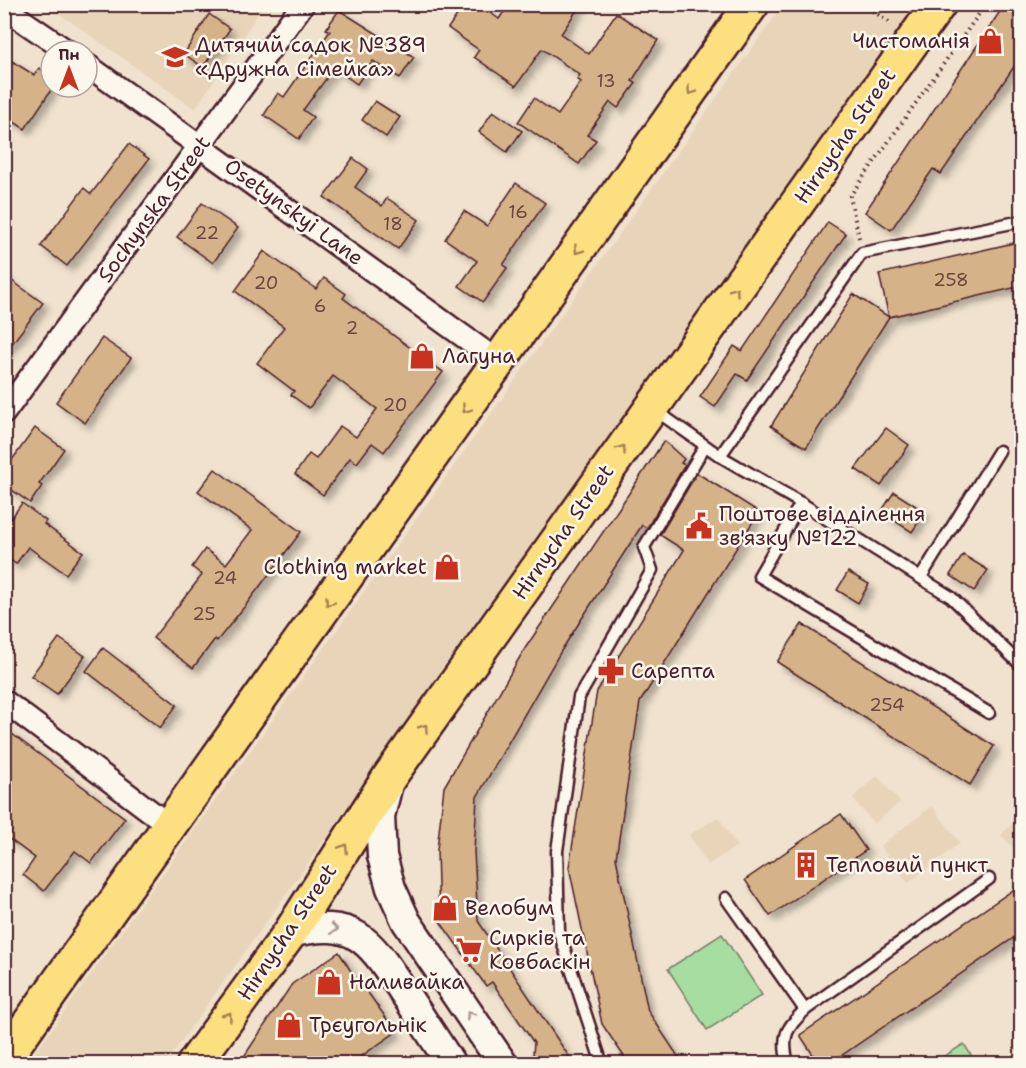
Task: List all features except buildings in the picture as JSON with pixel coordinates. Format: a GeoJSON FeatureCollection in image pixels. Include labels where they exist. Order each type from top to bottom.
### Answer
{"type":"FeatureCollection","features":[{"type":"Feature","properties":{"kind":"main road"},"geometry":{"type":"LineString","coordinates":[[4,1059],[752,4]]}},
{"type":"Feature","properties":{"kind":"main road","name":"Hirnycha Street"},"geometry":{"type":"LineString","coordinates":[[194,1064],[290,933],[390,776],[939,4]]}},
{"type":"Feature","properties":{"kind":"main road"},"geometry":{"type":"LineString","coordinates":[[390,776],[380,816],[382,856],[391,888],[406,921],[503,1064]]}},
{"type":"Feature","properties":{"kind":"main road"},"geometry":{"type":"LineString","coordinates":[[374,947],[374,931],[381,922],[390,917],[406,921]]}},
{"type":"Feature","properties":{"kind":"main road"},"geometry":{"type":"LineString","coordinates":[[290,933],[310,928],[333,928],[353,933],[374,947],[452,1064]]}},
{"type":"Feature","properties":{"kind":"street","name":"Sochynska Street"},"geometry":{"type":"LineString","coordinates":[[4,413],[303,4]]}},
{"type":"Feature","properties":{"kind":"street"},"geometry":{"type":"LineString","coordinates":[[4,8],[49,39]]}},
{"type":"Feature","properties":{"kind":"street","name":"Osetynskyi Lane"},"geometry":{"type":"LineString","coordinates":[[99,73],[201,144],[499,362]]}},
{"type":"Feature","properties":{"kind":"street"},"geometry":{"type":"LineString","coordinates":[[4,701],[170,826]]}},
{"type":"Feature","properties":{"kind":"lane"},"geometry":{"type":"LineString","coordinates":[[720,456],[862,253],[1022,220]]}},
{"type":"Feature","properties":{"kind":"lane"},"geometry":{"type":"LineString","coordinates":[[652,408],[720,456],[801,503],[951,597],[1022,666]]}},
{"type":"Feature","properties":{"kind":"lane"},"geometry":{"type":"LineString","coordinates":[[602,1064],[559,932],[557,851],[579,697],[652,570],[644,547],[705,446]]}},
{"type":"Feature","properties":{"kind":"lane"},"geometry":{"type":"LineString","coordinates":[[921,577],[999,451]]}},
{"type":"Feature","properties":{"kind":"lane"},"geometry":{"type":"LineString","coordinates":[[801,503],[759,576],[989,713]]}},
{"type":"Feature","properties":{"kind":"lane"},"geometry":{"type":"LineString","coordinates":[[788,1064],[784,1049],[787,1027],[805,1010],[989,879]]}},
{"type":"Feature","properties":{"kind":"lane"},"geometry":{"type":"LineString","coordinates":[[726,898],[805,1010]]}},
{"type":"Feature","properties":{"kind":"path"},"geometry":{"type":"LineString","coordinates":[[862,253],[850,196],[986,4]]}},
{"type":"Feature","properties":{"kind":"shaded area","name":"Дитячий садок №389 «Дружна Сімейка»"},"geometry":{"type":"Polygon","coordinates":[[[47,5],[264,5],[195,109],[99,42],[99,39],[95,39],[47,5]]]}},
{"type":"Feature","properties":{"kind":"shaded area"},"geometry":{"type":"Polygon","coordinates":[[[783,5],[918,5],[166,1063],[27,1064],[783,5]]]}},
{"type":"Feature","properties":{"kind":"shaded area"},"geometry":{"type":"Polygon","coordinates":[[[877,776],[900,802],[874,824],[852,798],[877,776]]]}},
{"type":"Feature","properties":{"kind":"shaded area"},"geometry":{"type":"Polygon","coordinates":[[[932,806],[960,843],[908,883],[880,846],[932,806]]]}},
{"type":"Feature","properties":{"kind":"shaded area"},"geometry":{"type":"Polygon","coordinates":[[[1021,815],[1021,856],[1001,835],[1021,815]]]}},
{"type":"Feature","properties":{"kind":"shaded area"},"geometry":{"type":"Polygon","coordinates":[[[718,817],[737,846],[708,865],[689,835],[718,817]]]}},
{"type":"Feature","properties":{"kind":"green space"},"geometry":{"type":"Polygon","coordinates":[[[722,934],[762,995],[707,1030],[668,969],[722,934]]]}},
{"type":"Feature","properties":{"kind":"green space"},"geometry":{"type":"Polygon","coordinates":[[[964,1044],[976,1063],[933,1063],[964,1044]]]}},
{"type":"Feature","properties":{"kind":"place","name":"Чистоманія"},"geometry":{"type":"Point","coordinates":[990,41]}},
{"type":"Feature","properties":{"kind":"place","name":"Дитячий садок №389 «Дружна Сімейка»"},"geometry":{"type":"Point","coordinates":[175,57]}},
{"type":"Feature","properties":{"kind":"place","name":"Лагуна"},"geometry":{"type":"Point","coordinates":[422,356]}},
{"type":"Feature","properties":{"kind":"place","name":"Поштове відділення зв'язку №122"},"geometry":{"type":"Point","coordinates":[699,526]}},
{"type":"Feature","properties":{"kind":"place","name":"Clothing market"},"geometry":{"type":"Point","coordinates":[447,567]}},
{"type":"Feature","properties":{"kind":"place","name":"Сарепта"},"geometry":{"type":"Point","coordinates":[611,671]}},
{"type":"Feature","properties":{"kind":"place","name":"Тепловий пункт"},"geometry":{"type":"Point","coordinates":[806,865]}},
{"type":"Feature","properties":{"kind":"place","name":"Велобум"},"geometry":{"type":"Point","coordinates":[445,908]}},
{"type":"Feature","properties":{"kind":"place","name":"Сирків та Ковбаскін"},"geometry":{"type":"Point","coordinates":[469,950]}},
{"type":"Feature","properties":{"kind":"place","name":"Наливайка"},"geometry":{"type":"Point","coordinates":[329,982]}},
{"type":"Feature","properties":{"kind":"place","name":"Трєугольнік"},"geometry":{"type":"Point","coordinates":[289,1025]}}]}
